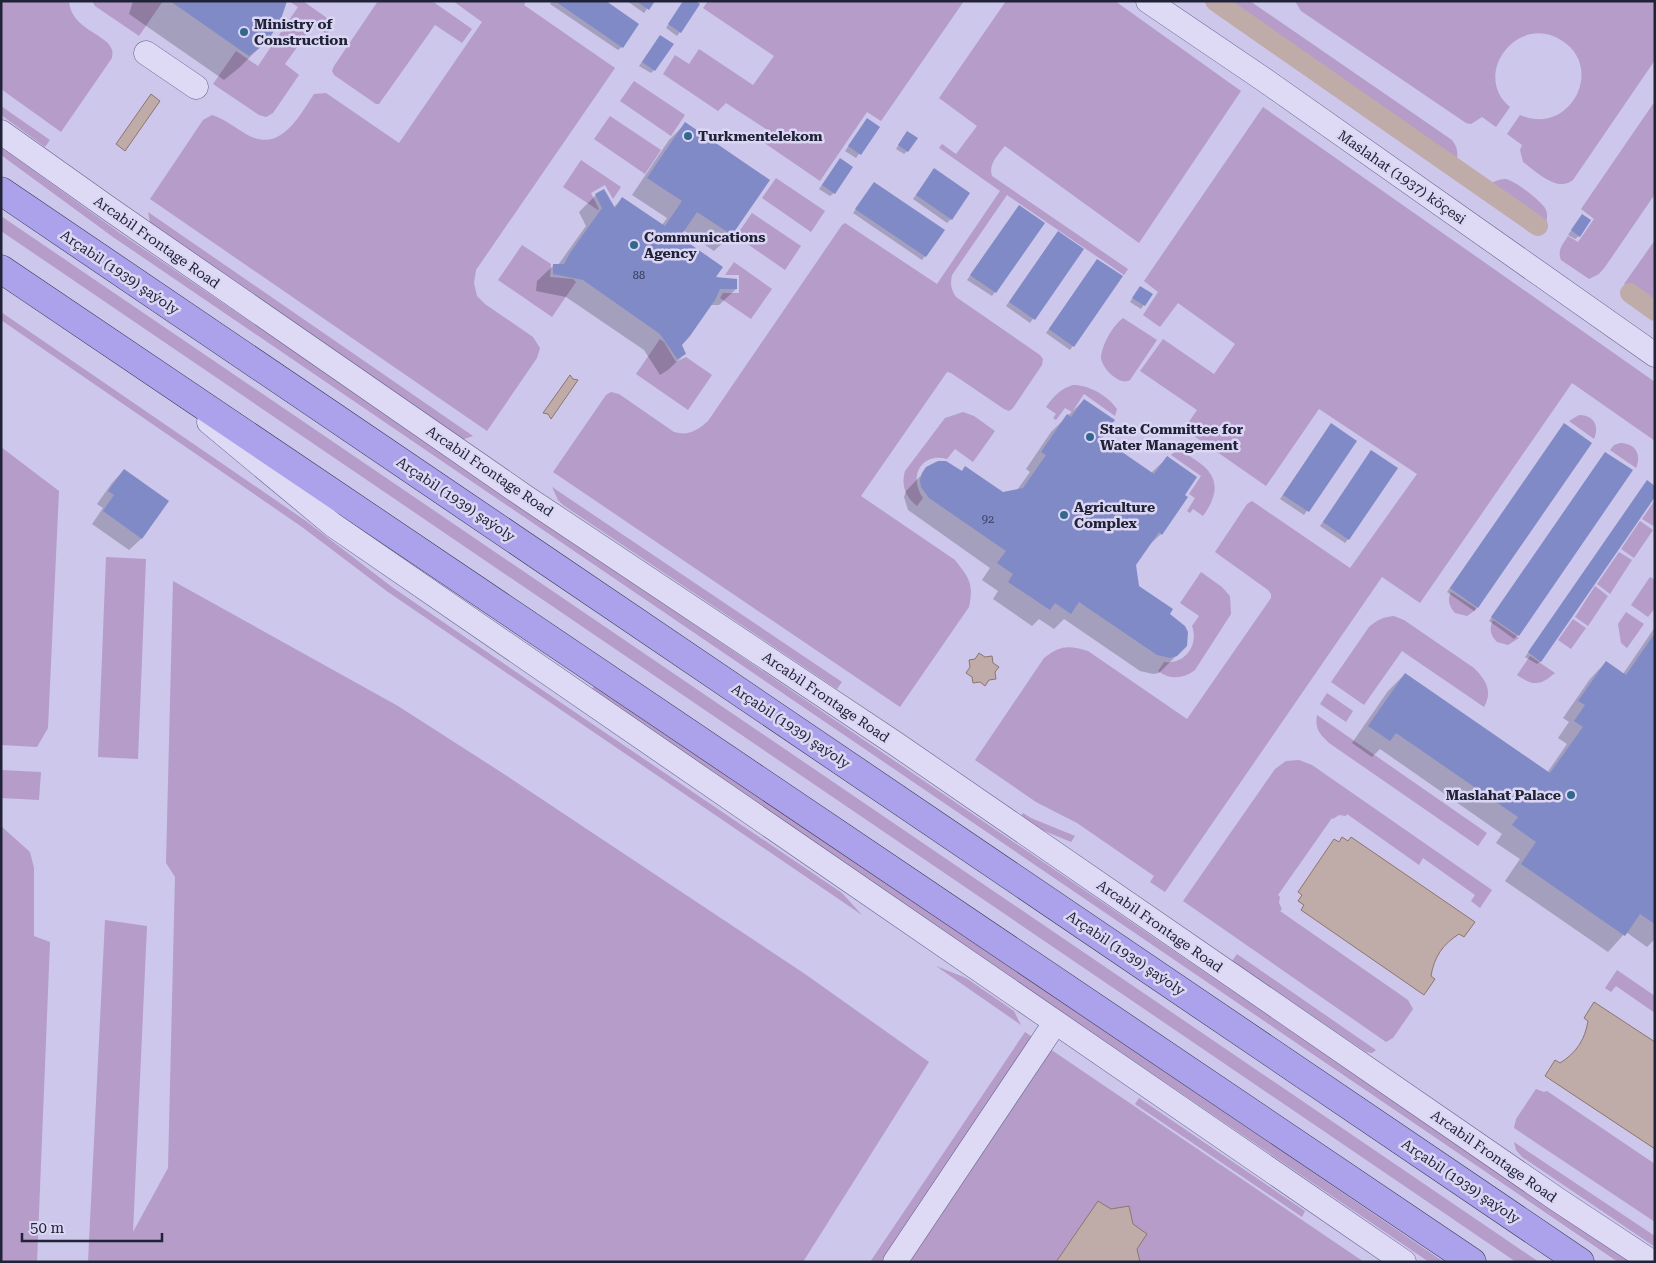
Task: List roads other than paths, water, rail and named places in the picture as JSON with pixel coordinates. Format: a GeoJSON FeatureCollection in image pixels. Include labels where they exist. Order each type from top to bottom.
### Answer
{"type":"FeatureCollection","features":[{"type":"Feature","properties":{"kind":"main road","name":"Arçabil (1939) şaýoly"},"geometry":{"type":"LineString","coordinates":[[1,191],[1580,1262]]}},
{"type":"Feature","properties":{"kind":"main road"},"geometry":{"type":"LineString","coordinates":[[1,269],[1472,1262]]}},
{"type":"Feature","properties":{"kind":"street","name":"Maslahat (1937) köçesi"},"geometry":{"type":"LineString","coordinates":[[1148,1],[1266,81],[1655,355]]}},
{"type":"Feature","properties":{"kind":"street"},"geometry":{"type":"LineString","coordinates":[[146,52],[196,87]]}},
{"type":"Feature","properties":{"kind":"street","name":"Arcabil Frontage Road"},"geometry":{"type":"LineString","coordinates":[[1,132],[517,490],[903,749],[1550,1195],[1652,1262]]}},
{"type":"Feature","properties":{"kind":"street"},"geometry":{"type":"LineString","coordinates":[[121,349],[333,525],[1404,1262]]}},
{"type":"Feature","properties":{"kind":"street"},"geometry":{"type":"LineString","coordinates":[[894,1262],[1056,1023]]}},
{"type":"Feature","properties":{"kind":"waterway"},"geometry":{"type":"LineString","coordinates":[[1215,1],[1538,226]]}},
{"type":"Feature","properties":{"kind":"waterway"},"geometry":{"type":"LineString","coordinates":[[1630,293],[1655,311]]}},
{"type":"Feature","properties":{"kind":"place","name":"Ministry of Construction"},"geometry":{"type":"Point","coordinates":[244,32]}},
{"type":"Feature","properties":{"kind":"place","name":"Turkmentelekom"},"geometry":{"type":"Point","coordinates":[688,136]}},
{"type":"Feature","properties":{"kind":"place","name":"Communications Agency"},"geometry":{"type":"Point","coordinates":[634,245]}},
{"type":"Feature","properties":{"kind":"place","name":"State Committee for Water Management"},"geometry":{"type":"Point","coordinates":[1090,437]}},
{"type":"Feature","properties":{"kind":"place","name":"Agriculture Complex"},"geometry":{"type":"Point","coordinates":[1064,515]}},
{"type":"Feature","properties":{"kind":"place","name":"Maslahat Palace"},"geometry":{"type":"Point","coordinates":[1571,795]}}]}
